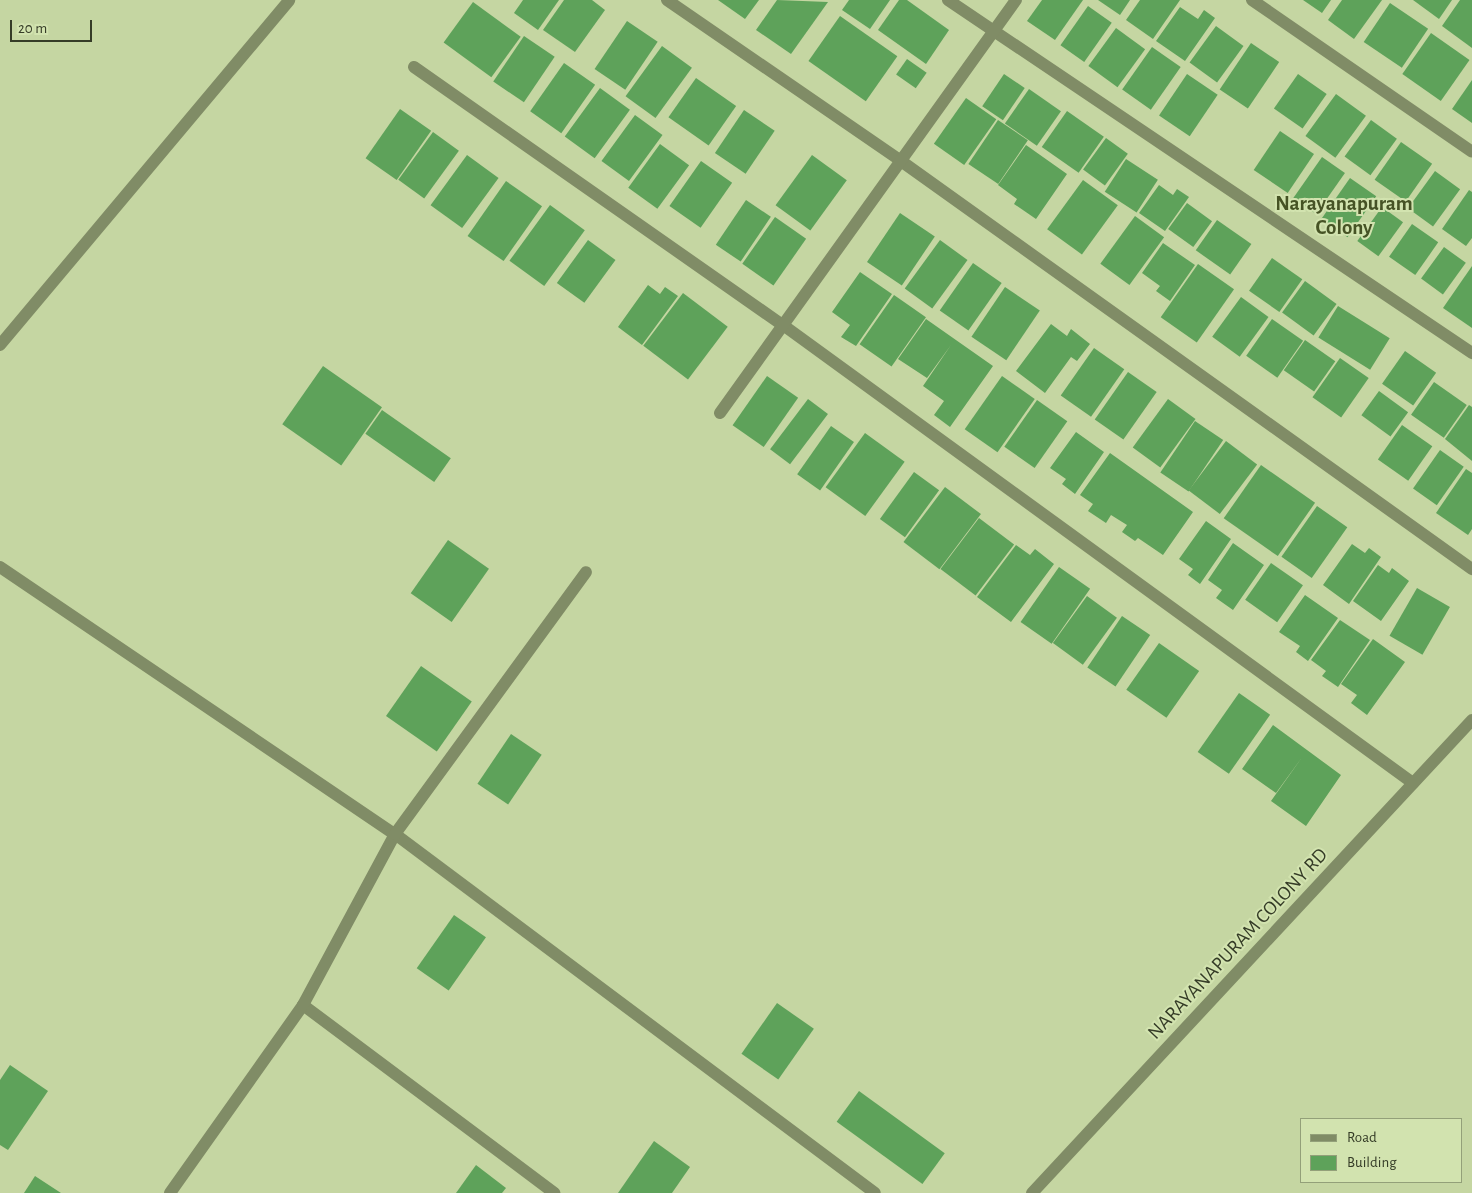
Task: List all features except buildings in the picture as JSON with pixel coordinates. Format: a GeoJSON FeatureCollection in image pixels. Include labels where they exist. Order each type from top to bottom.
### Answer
{"type":"FeatureCollection","features":[{"type":"Feature","properties":{"kind":"street"},"geometry":{"type":"LineString","coordinates":[[0,345],[289,0]]}},
{"type":"Feature","properties":{"kind":"street"},"geometry":{"type":"LineString","coordinates":[[666,0],[901,161],[1472,569]]}},
{"type":"Feature","properties":{"kind":"street"},"geometry":{"type":"LineString","coordinates":[[948,0],[1472,353]]}},
{"type":"Feature","properties":{"kind":"street"},"geometry":{"type":"LineString","coordinates":[[720,413],[1016,0]]}},
{"type":"Feature","properties":{"kind":"street"},"geometry":{"type":"LineString","coordinates":[[1252,0],[1472,152]]}},
{"type":"Feature","properties":{"kind":"street"},"geometry":{"type":"LineString","coordinates":[[414,67],[784,325],[1413,783]]}},
{"type":"Feature","properties":{"kind":"street"},"geometry":{"type":"LineString","coordinates":[[0,566],[395,834],[875,1193]]}},
{"type":"Feature","properties":{"kind":"street"},"geometry":{"type":"LineString","coordinates":[[170,1193],[303,1005],[395,834],[586,572]]}},
{"type":"Feature","properties":{"kind":"street","name":"NARAYANAPURAM COLONY RD"},"geometry":{"type":"LineString","coordinates":[[1032,1193],[1472,720]]}},
{"type":"Feature","properties":{"kind":"street"},"geometry":{"type":"LineString","coordinates":[[303,1005],[554,1193]]}},
{"type":"Feature","properties":{"kind":"district","name":"Narayanapuram Colony"},"geometry":{"type":"Point","coordinates":[1344,216]}}]}
